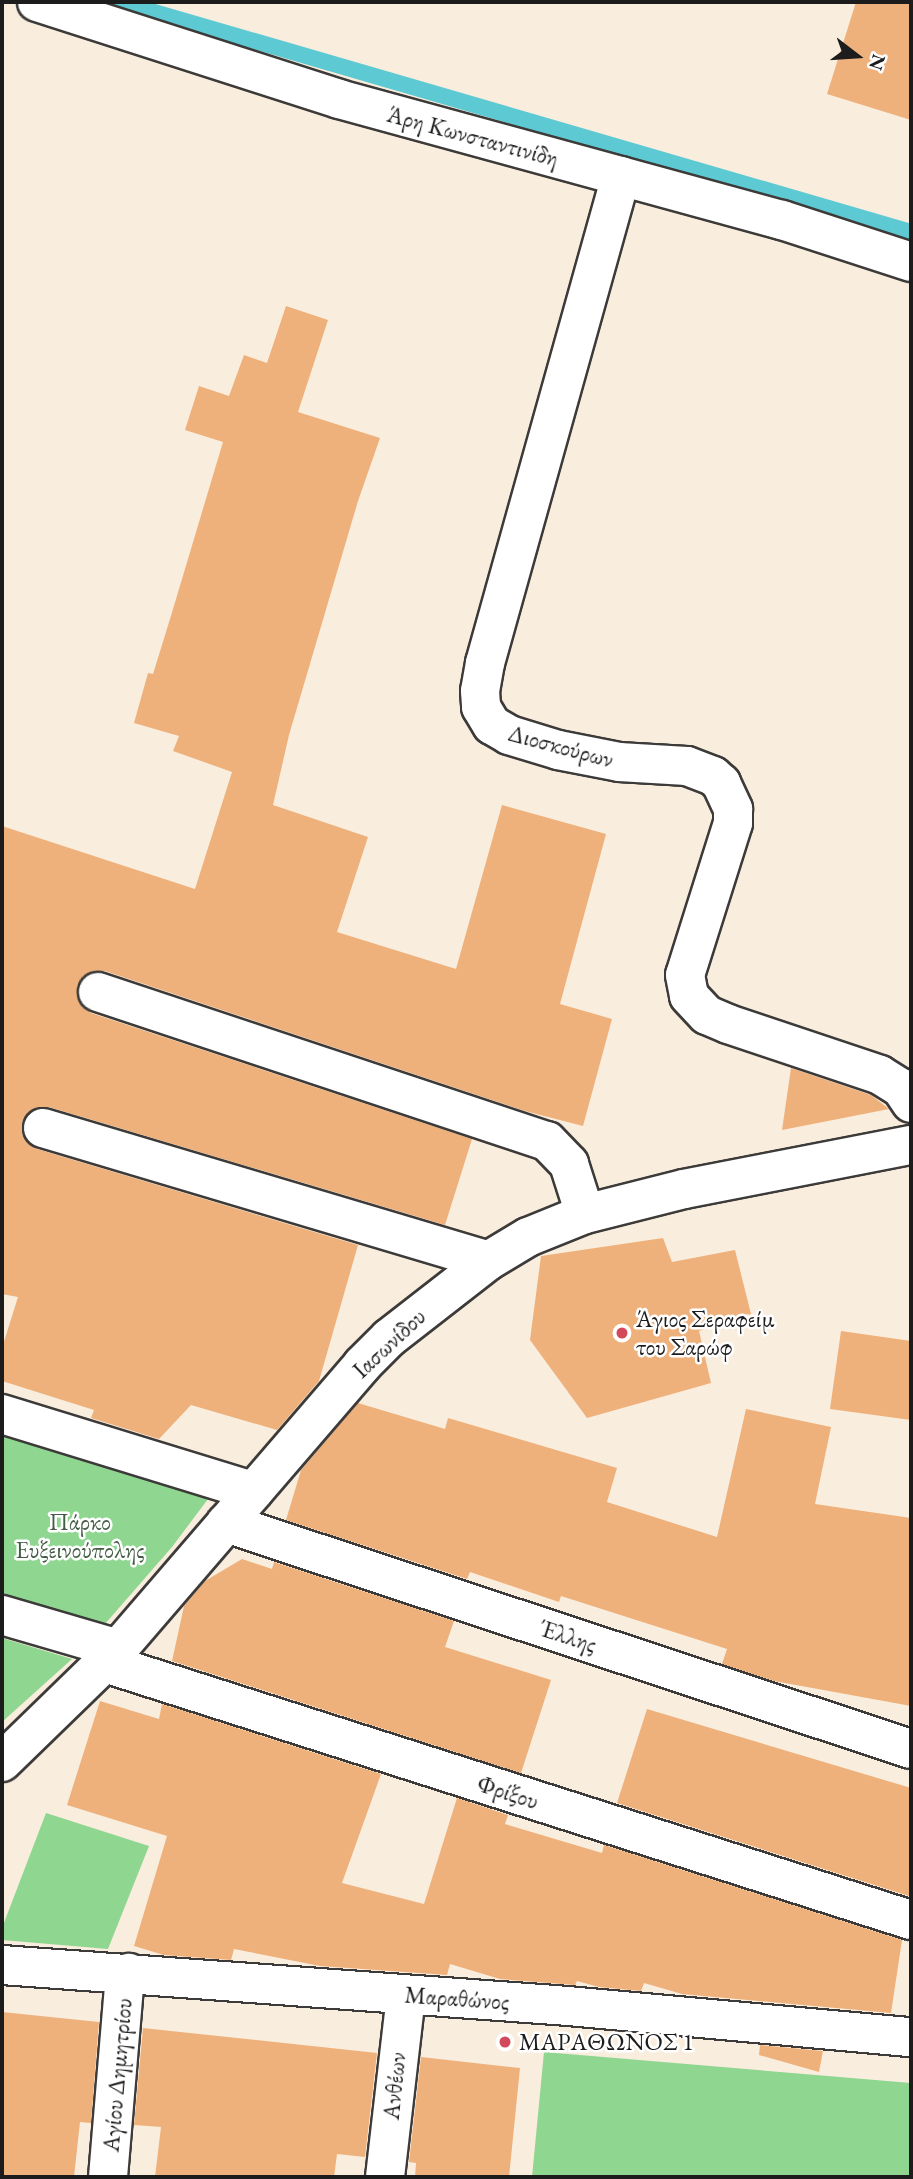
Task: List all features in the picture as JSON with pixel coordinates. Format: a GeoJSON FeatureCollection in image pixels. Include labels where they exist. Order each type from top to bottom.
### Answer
{"type":"FeatureCollection","features":[{"type":"Feature","properties":{"kind":"street","name":"Άρη Κωνσταντινίδη"},"geometry":{"type":"LineString","coordinates":[[37,2],[339,99],[782,220],[911,262]]}},
{"type":"Feature","properties":{"kind":"street","name":"Διοσκούρων"},"geometry":{"type":"LineString","coordinates":[[621,176],[485,663],[480,691],[481,707],[492,725],[509,735],[558,750],[619,762],[687,766],[702,771],[721,783],[733,808],[733,823],[685,975],[689,996],[707,1015],[728,1024],[880,1075],[901,1088],[911,1103]]}},
{"type":"Feature","properties":{"kind":"street"},"geometry":{"type":"LineString","coordinates":[[99,992],[547,1141],[569,1164],[585,1214]]}},
{"type":"Feature","properties":{"kind":"street"},"geometry":{"type":"LineString","coordinates":[[43,1128],[488,1261]]}},
{"type":"Feature","properties":{"kind":"street","name":"Ιασωνίδου"},"geometry":{"type":"LineString","coordinates":[[2,1762],[111,1656],[388,1338],[488,1261],[528,1237],[585,1214],[684,1189],[911,1145]]}},
{"type":"Feature","properties":{"kind":"street"},"geometry":{"type":"LineString","coordinates":[[2,1414],[253,1491]]}},
{"type":"Feature","properties":{"kind":"street","name":"Έλλης"},"geometry":{"type":"LineString","coordinates":[[226,1523],[911,1749]]}},
{"type":"Feature","properties":{"kind":"street","name":"Φρίξου"},"geometry":{"type":"LineString","coordinates":[[2,1615],[111,1656],[911,1920]]}},
{"type":"Feature","properties":{"kind":"street","name":"Μαραθώνος"},"geometry":{"type":"LineString","coordinates":[[2,1965],[568,2006],[911,2037]]}},
{"type":"Feature","properties":{"kind":"street","name":"Αγίου Δημητρίου"},"geometry":{"type":"LineString","coordinates":[[108,2177],[124,1988],[129,1973]]}},
{"type":"Feature","properties":{"kind":"street","name":"Ανθέων"},"geometry":{"type":"LineString","coordinates":[[385,2177],[405,1995]]}},
{"type":"Feature","properties":{"kind":"green space","name":"Πάρκο Ευξεινούπολης"},"geometry":{"type":"Polygon","coordinates":[[[2,1431],[211,1495],[172,1547],[98,1632],[2,1603],[2,1431]]]}},
{"type":"Feature","properties":{"kind":"green space"},"geometry":{"type":"Polygon","coordinates":[[[2,1638],[72,1659],[2,1722],[2,1638]]]}},
{"type":"Feature","properties":{"kind":"green space"},"geometry":{"type":"Polygon","coordinates":[[[46,1813],[149,1846],[108,1949],[2,1940],[2,1928],[46,1813]]]}},
{"type":"Feature","properties":{"kind":"green space"},"geometry":{"type":"Polygon","coordinates":[[[544,2052],[911,2083],[911,2177],[532,2177],[544,2052]]]}},
{"type":"Feature","properties":{"kind":"building"},"geometry":{"type":"Polygon","coordinates":[[[856,2],[911,2],[911,120],[827,94],[856,2]]]}},
{"type":"Feature","properties":{"kind":"building"},"geometry":{"type":"Polygon","coordinates":[[[286,306],[328,320],[298,412],[380,438],[358,501],[289,735],[273,805],[368,837],[337,932],[456,969],[502,805],[606,834],[560,1004],[612,1019],[583,1126],[525,1111],[105,971],[93,971],[83,976],[77,986],[77,997],[82,1007],[91,1013],[472,1139],[445,1225],[49,1107],[37,1107],[28,1113],[22,1122],[22,1134],[28,1143],[37,1149],[358,1245],[319,1381],[277,1430],[191,1405],[159,1439],[91,1418],[94,1410],[2,1381],[2,1348],[18,1297],[2,1294],[2,826],[195,889],[232,772],[173,751],[179,736],[134,723],[148,673],[153,674],[223,442],[185,430],[199,386],[229,396],[244,355],[267,363],[286,306]]]}},
{"type":"Feature","properties":{"kind":"building"},"geometry":{"type":"Polygon","coordinates":[[[791,1068],[871,1095],[889,1109],[782,1130],[791,1068]]]}},
{"type":"Feature","properties":{"kind":"building","name":"Άγιος Σεραφείμ του Σαρώφ"},"geometry":{"type":"Polygon","coordinates":[[[663,1238],[672,1262],[735,1250],[751,1314],[699,1331],[711,1383],[587,1418],[530,1340],[541,1256],[663,1238]]]}},
{"type":"Feature","properties":{"kind":"building"},"geometry":{"type":"Polygon","coordinates":[[[841,1331],[911,1341],[911,1420],[830,1409],[841,1331]]]}},
{"type":"Feature","properties":{"kind":"building"},"geometry":{"type":"Polygon","coordinates":[[[358,1403],[445,1429],[448,1418],[617,1468],[607,1502],[717,1537],[746,1409],[831,1427],[815,1504],[911,1518],[911,1706],[774,1681],[722,1664],[727,1649],[561,1596],[559,1602],[470,1572],[467,1579],[286,1520],[301,1470],[358,1403]]]}},
{"type":"Feature","properties":{"kind":"building"},"geometry":{"type":"Polygon","coordinates":[[[242,1559],[272,1569],[274,1562],[454,1621],[445,1647],[551,1680],[521,1773],[172,1661],[184,1606],[205,1581],[242,1559]]]}},
{"type":"Feature","properties":{"kind":"building"},"geometry":{"type":"Polygon","coordinates":[[[100,1701],[159,1719],[162,1704],[381,1774],[342,1883],[424,1904],[457,1798],[508,1815],[505,1824],[602,1853],[604,1845],[902,1940],[891,2013],[682,1994],[644,1983],[641,1991],[599,1987],[577,1981],[575,1985],[500,1979],[450,1964],[447,1975],[320,1966],[234,1949],[231,1960],[164,1955],[134,1946],[167,1836],[67,1805],[100,1701]]]}},
{"type":"Feature","properties":{"kind":"building"},"geometry":{"type":"Polygon","coordinates":[[[647,1709],[911,1788],[909,1896],[617,1803],[647,1709]]]}},
{"type":"Feature","properties":{"kind":"building"},"geometry":{"type":"Polygon","coordinates":[[[2,2012],[99,2022],[91,2123],[80,2122],[74,2177],[2,2177],[2,2012]]]}},
{"type":"Feature","properties":{"kind":"building"},"geometry":{"type":"Polygon","coordinates":[[[143,2028],[377,2053],[365,2157],[337,2154],[334,2177],[155,2177],[161,2127],[134,2125],[143,2028]]]}},
{"type":"Feature","properties":{"kind":"building"},"geometry":{"type":"Polygon","coordinates":[[[760,2045],[823,2051],[819,2072],[759,2055],[760,2045]]]}},
{"type":"Feature","properties":{"kind":"building"},"geometry":{"type":"Polygon","coordinates":[[[421,2057],[520,2068],[509,2177],[415,2177],[416,2163],[409,2162],[421,2057]]]}},
{"type":"Feature","properties":{"kind":"waterway"},"geometry":{"type":"LineString","coordinates":[[120,2],[911,232]]}},
{"type":"Feature","properties":{"kind":"place","name":"Άγιος Σεραφείμ του Σαρώφ"},"geometry":{"type":"Point","coordinates":[622,1333]}},
{"type":"Feature","properties":{"kind":"place","name":"ΜΑΡΑΘΩΝΟΣ 1"},"geometry":{"type":"Point","coordinates":[505,2042]}}]}
